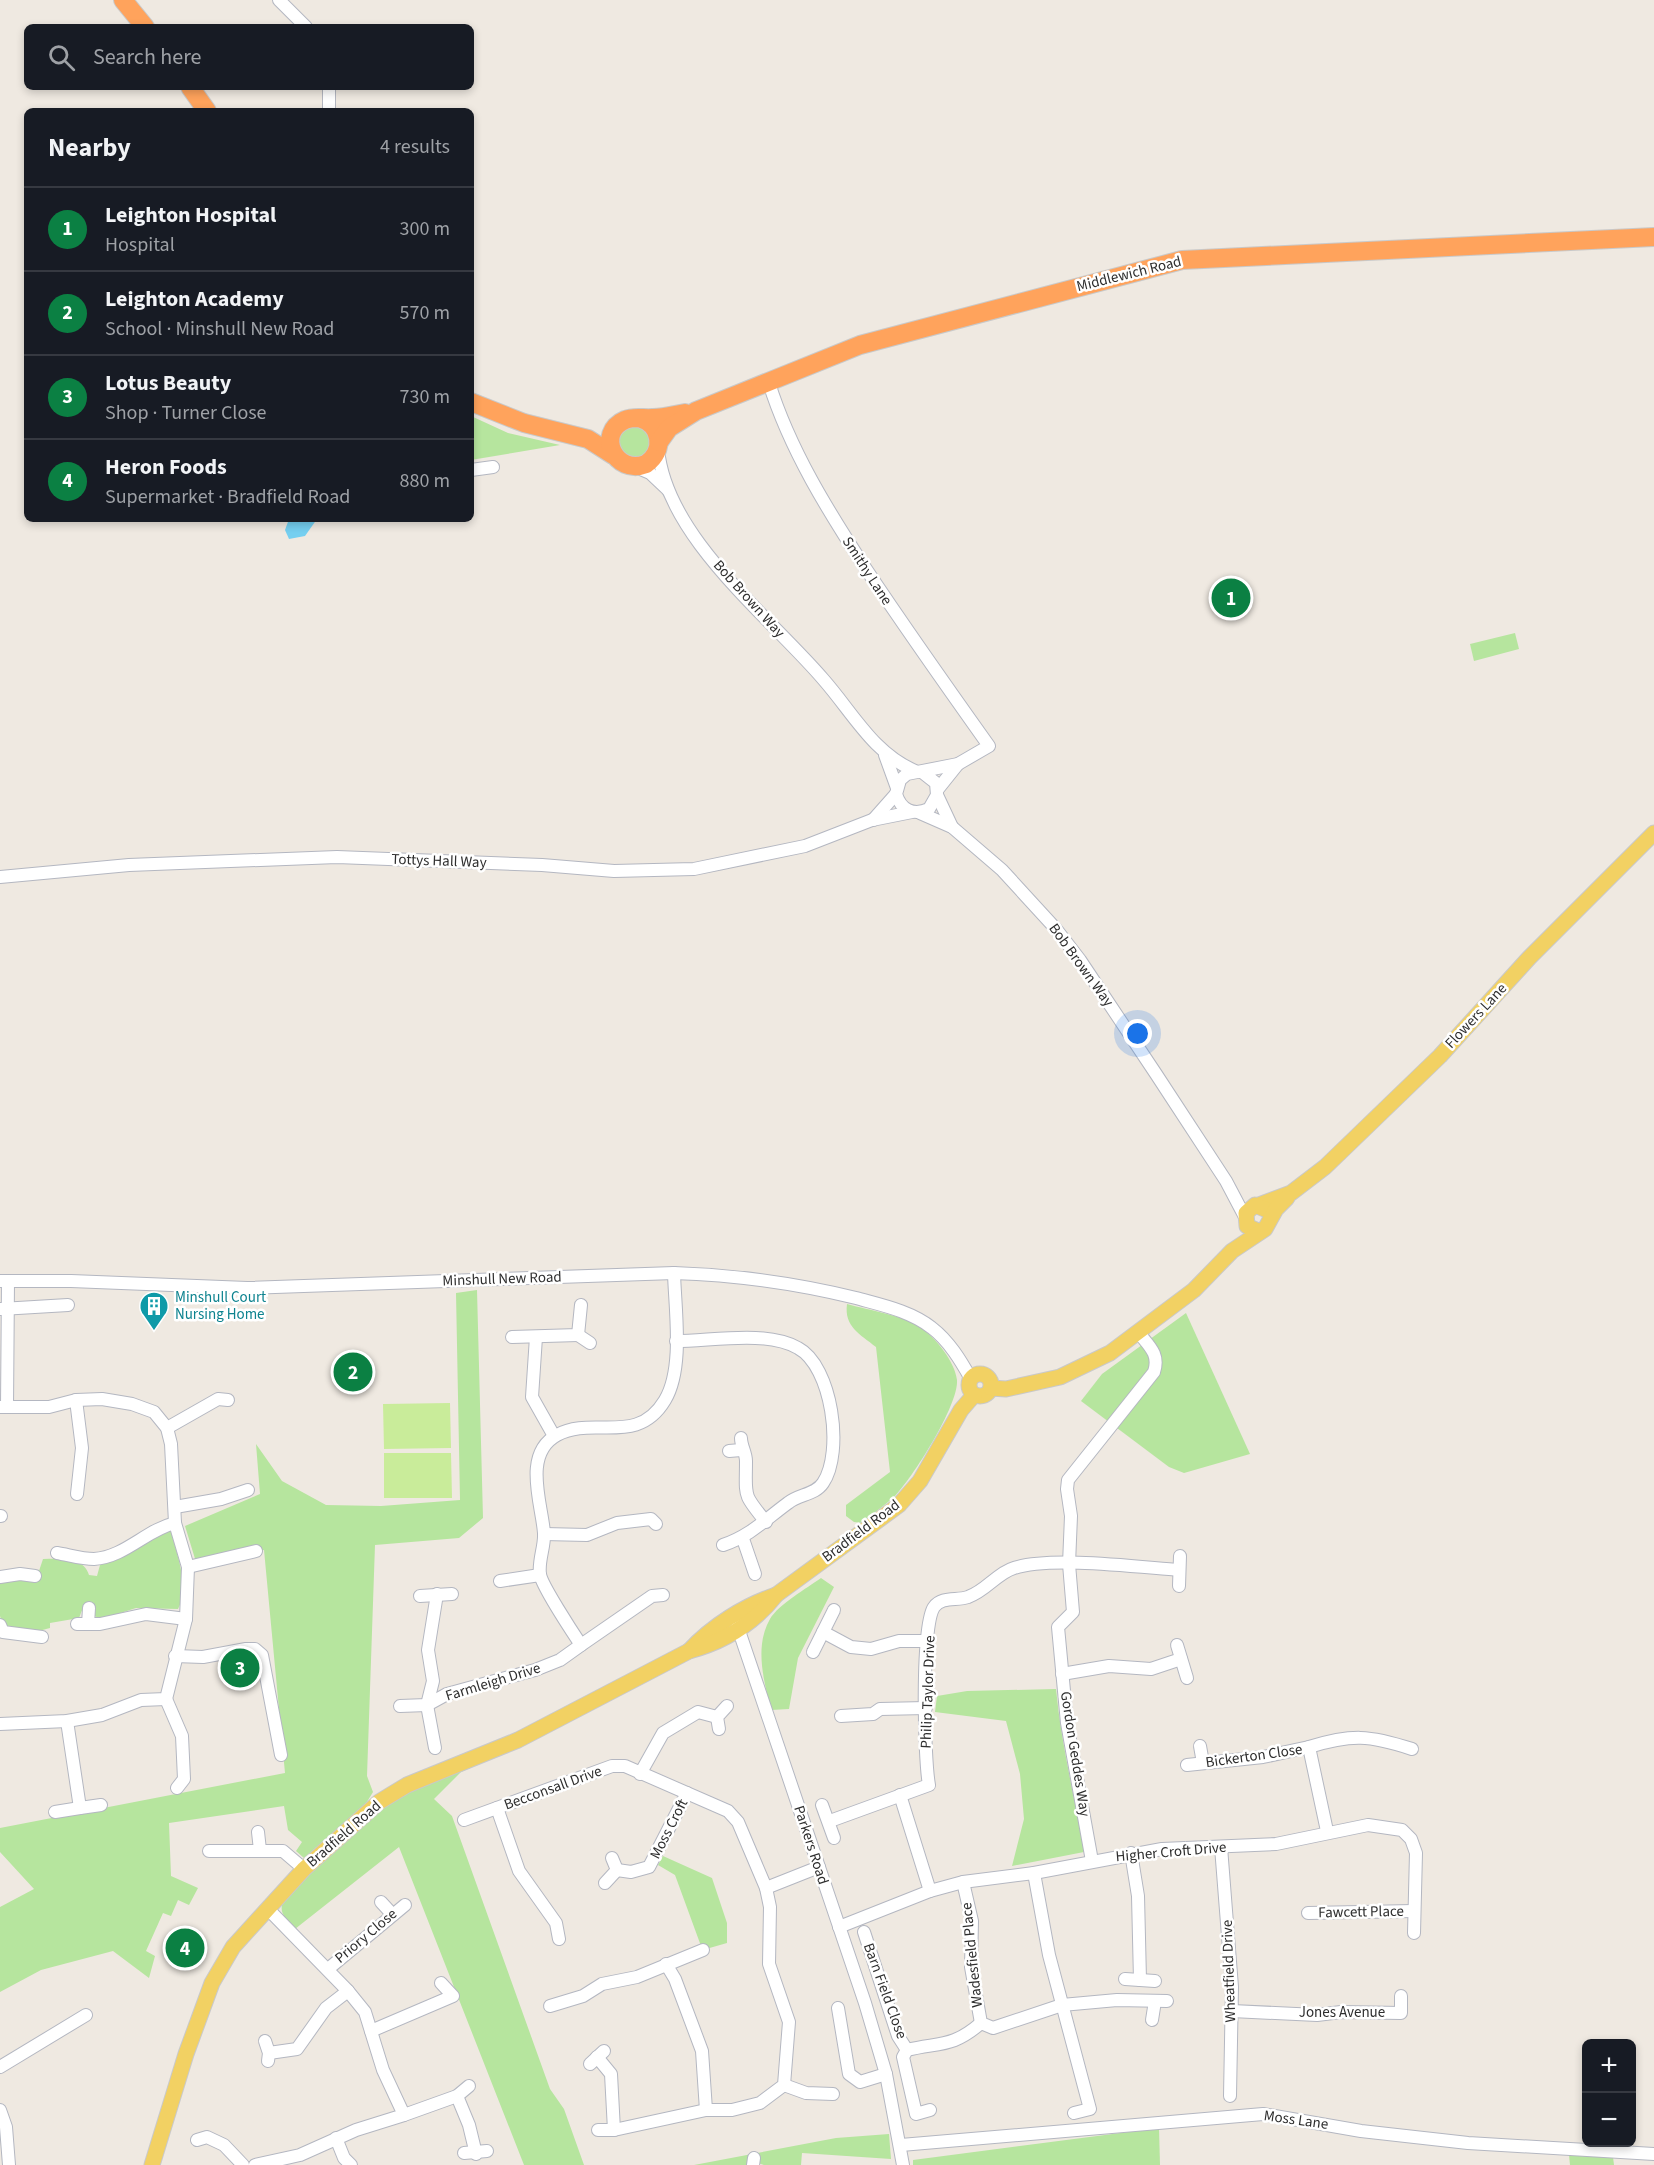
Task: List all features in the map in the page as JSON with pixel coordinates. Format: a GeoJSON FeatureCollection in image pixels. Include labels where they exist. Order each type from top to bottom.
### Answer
{"type":"FeatureCollection","features":[{"type":"Feature","properties":{"kind":"highway"},"geometry":{"type":"LineString","coordinates":[[123,0],[143,24]]}},
{"type":"Feature","properties":{"kind":"highway"},"geometry":{"type":"LineString","coordinates":[[192,90],[205,108]]}},
{"type":"Feature","properties":{"kind":"highway","name":"Middlewich Road"},"geometry":{"type":"LineString","coordinates":[[659,446],[669,428],[696,411],[860,345],[1182,260],[1654,237]]}},
{"type":"Feature","properties":{"kind":"highway"},"geometry":{"type":"LineString","coordinates":[[474,403],[524,423],[588,439],[623,464],[636,467],[650,462],[659,446],[655,428],[639,418],[624,420],[614,428],[573,434]]}},
{"type":"Feature","properties":{"kind":"highway","name":"Middlewich Road"},"geometry":{"type":"LineString","coordinates":[[639,418],[696,411]]}},
{"type":"Feature","properties":{"kind":"highway"},"geometry":{"type":"LineString","coordinates":[[613,455],[610,440],[614,428]]}},
{"type":"Feature","properties":{"kind":"main road","name":"Flowers Lane"},"geometry":{"type":"LineString","coordinates":[[1270,1218],[1291,1193],[1325,1167],[1440,1056],[1529,958],[1654,833]]}},
{"type":"Feature","properties":{"kind":"main road","name":"Flowers Lane"},"geometry":{"type":"LineString","coordinates":[[1257,1205],[1291,1193]]}},
{"type":"Feature","properties":{"kind":"main road"},"geometry":{"type":"LineString","coordinates":[[991,1388],[1006,1389],[1060,1377],[1110,1353],[1194,1290],[1232,1251],[1266,1227],[1270,1218],[1266,1210],[1257,1205],[1247,1210],[1232,1251]]}},
{"type":"Feature","properties":{"kind":"main road"},"geometry":{"type":"LineString","coordinates":[[1245,1218],[1248,1228],[1258,1232]]}},
{"type":"Feature","properties":{"kind":"main road"},"geometry":{"type":"LineString","coordinates":[[976,1375],[986,1376],[990,1380],[991,1388],[984,1396],[974,1395],[969,1387],[971,1379],[976,1375]]}},
{"type":"Feature","properties":{"kind":"main road","name":"Bradfield Road"},"geometry":{"type":"LineString","coordinates":[[152,2165],[186,2054],[212,1983],[233,1947],[304,1869],[379,1802],[407,1785],[518,1740],[689,1651],[704,1635],[736,1623],[757,1602],[776,1595],[899,1505],[920,1481],[961,1410],[974,1395]]}},
{"type":"Feature","properties":{"kind":"street"},"geometry":{"type":"LineString","coordinates":[[279,0],[303,24]]}},
{"type":"Feature","properties":{"kind":"street"},"geometry":{"type":"LineString","coordinates":[[328,108],[329,90]]}},
{"type":"Feature","properties":{"kind":"street","name":"Smithy Lane"},"geometry":{"type":"LineString","coordinates":[[769,383],[779,414],[830,514],[907,631],[989,746],[958,764]]}},
{"type":"Feature","properties":{"kind":"street","name":"Bob Brown Way"},"geometry":{"type":"LineString","coordinates":[[659,446],[669,490],[696,538],[756,610],[822,678],[885,755],[896,791]]}},
{"type":"Feature","properties":{"kind":"street"},"geometry":{"type":"LineString","coordinates":[[474,470],[493,467]]}},
{"type":"Feature","properties":{"kind":"street","name":"Bob Brown Way"},"geometry":{"type":"LineString","coordinates":[[636,467],[650,473],[669,490]]}},
{"type":"Feature","properties":{"kind":"street","name":"Bob Brown Way"},"geometry":{"type":"LineString","coordinates":[[885,755],[919,772]]}},
{"type":"Feature","properties":{"kind":"street"},"geometry":{"type":"LineString","coordinates":[[958,764],[929,809],[916,813],[898,802],[896,791],[900,780],[919,772],[958,764]]}},
{"type":"Feature","properties":{"kind":"street"},"geometry":{"type":"LineString","coordinates":[[919,772],[930,776],[938,792]]}},
{"type":"Feature","properties":{"kind":"street","name":"Tottys Hall Way"},"geometry":{"type":"LineString","coordinates":[[872,820],[896,791]]}},
{"type":"Feature","properties":{"kind":"street","name":"Bob Brown Way"},"geometry":{"type":"LineString","coordinates":[[938,792],[952,827]]}},
{"type":"Feature","properties":{"kind":"street","name":"Bob Brown Way"},"geometry":{"type":"LineString","coordinates":[[916,813],[952,827],[1002,870],[1056,929],[1080,960],[1226,1181],[1245,1218]]}},
{"type":"Feature","properties":{"kind":"street","name":"Tottys Hall Way"},"geometry":{"type":"LineString","coordinates":[[0,877],[129,865],[337,857],[542,865],[614,871],[694,869],[805,846],[872,820],[916,813]]}},
{"type":"Feature","properties":{"kind":"street","name":"Bob Brown Way"},"geometry":{"type":"LineString","coordinates":[[1226,1181],[1257,1205]]}},
{"type":"Feature","properties":{"kind":"street"},"geometry":{"type":"LineString","coordinates":[[581,1645],[540,1575],[544,1534],[536,1485],[537,1467],[544,1448],[554,1436],[573,1430],[628,1428],[658,1408],[670,1388],[674,1372],[676,1341],[674,1273]]}},
{"type":"Feature","properties":{"kind":"street","name":"Minshull New Road"},"geometry":{"type":"LineString","coordinates":[[4,1281],[247,1288],[674,1273],[738,1276],[781,1282],[884,1305],[932,1327],[943,1337],[971,1379]]}},
{"type":"Feature","properties":{"kind":"street"},"geometry":{"type":"LineString","coordinates":[[4,1281],[3,1407],[49,1407],[76,1400],[102,1399],[132,1404],[154,1412],[167,1428],[171,1444],[175,1523],[188,1567],[186,1619],[166,1699],[182,1736],[184,1779],[177,1788]]}},
{"type":"Feature","properties":{"kind":"street"},"geometry":{"type":"LineString","coordinates":[[4,1309],[47,1311],[68,1305]]}},
{"type":"Feature","properties":{"kind":"street"},"geometry":{"type":"LineString","coordinates":[[578,1335],[581,1305]]}},
{"type":"Feature","properties":{"kind":"street","name":"Gordon Geddes Way"},"geometry":{"type":"LineString","coordinates":[[1092,1861],[1067,1723],[1058,1627],[1073,1612],[1069,1564],[1071,1516],[1067,1489],[1068,1480],[1154,1372],[1157,1364],[1156,1354],[1138,1332]]}},
{"type":"Feature","properties":{"kind":"street"},"geometry":{"type":"LineString","coordinates":[[512,1336],[578,1335],[590,1343]]}},
{"type":"Feature","properties":{"kind":"street"},"geometry":{"type":"LineString","coordinates":[[536,1337],[532,1397],[554,1436]]}},
{"type":"Feature","properties":{"kind":"street"},"geometry":{"type":"LineString","coordinates":[[676,1341],[756,1338],[797,1347],[808,1355],[820,1371],[834,1426],[828,1473],[817,1489],[790,1501],[743,1539],[723,1545]]}},
{"type":"Feature","properties":{"kind":"street"},"geometry":{"type":"LineString","coordinates":[[167,1428],[221,1396]]}},
{"type":"Feature","properties":{"kind":"street"},"geometry":{"type":"LineString","coordinates":[[76,1400],[82,1448],[77,1494]]}},
{"type":"Feature","properties":{"kind":"street"},"geometry":{"type":"LineString","coordinates":[[737,1446],[746,1457],[744,1488],[747,1500],[766,1522]]}},
{"type":"Feature","properties":{"kind":"street"},"geometry":{"type":"LineString","coordinates":[[175,1507],[221,1499],[248,1490]]}},
{"type":"Feature","properties":{"kind":"street"},"geometry":{"type":"LineString","coordinates":[[544,1534],[587,1535],[617,1523],[652,1518]]}},
{"type":"Feature","properties":{"kind":"street"},"geometry":{"type":"LineString","coordinates":[[57,1553],[95,1564],[162,1526],[175,1523]]}},
{"type":"Feature","properties":{"kind":"street"},"geometry":{"type":"LineString","coordinates":[[743,1539],[755,1574]]}},
{"type":"Feature","properties":{"kind":"street"},"geometry":{"type":"LineString","coordinates":[[188,1567],[256,1551]]}},
{"type":"Feature","properties":{"kind":"street"},"geometry":{"type":"LineString","coordinates":[[1179,1586],[1180,1556]]}},
{"type":"Feature","properties":{"kind":"street","name":"Philip Taylor Drive"},"geometry":{"type":"LineString","coordinates":[[830,1821],[929,1785],[926,1758],[927,1641],[934,1607],[942,1600],[966,1598],[980,1592],[1011,1569],[1023,1565],[1069,1564],[1179,1570]]}},
{"type":"Feature","properties":{"kind":"street"},"geometry":{"type":"LineString","coordinates":[[0,1577],[20,1574],[35,1576]]}},
{"type":"Feature","properties":{"kind":"street"},"geometry":{"type":"LineString","coordinates":[[500,1581],[540,1575]]}},
{"type":"Feature","properties":{"kind":"street","name":"Farmleigh Drive"},"geometry":{"type":"LineString","coordinates":[[400,1706],[427,1705],[447,1694],[535,1671],[560,1660],[654,1592]]}},
{"type":"Feature","properties":{"kind":"street"},"geometry":{"type":"LineString","coordinates":[[427,1705],[433,1681],[428,1650],[437,1594]]}},
{"type":"Feature","properties":{"kind":"street"},"geometry":{"type":"LineString","coordinates":[[420,1596],[452,1594]]}},
{"type":"Feature","properties":{"kind":"street"},"geometry":{"type":"LineString","coordinates":[[89,1608],[82,1624],[146,1614],[186,1619]]}},
{"type":"Feature","properties":{"kind":"street"},"geometry":{"type":"LineString","coordinates":[[813,1652],[834,1610]]}},
{"type":"Feature","properties":{"kind":"street","name":"Parkers Road"},"geometry":{"type":"LineString","coordinates":[[736,1623],[886,2074],[903,2165]]}},
{"type":"Feature","properties":{"kind":"street"},"geometry":{"type":"LineString","coordinates":[[1,1631],[42,1637]]}},
{"type":"Feature","properties":{"kind":"street"},"geometry":{"type":"LineString","coordinates":[[823,1632],[851,1647],[871,1649],[899,1641],[927,1641]]}},
{"type":"Feature","properties":{"kind":"street"},"geometry":{"type":"LineString","coordinates":[[1177,1645],[1187,1678]]}},
{"type":"Feature","properties":{"kind":"street"},"geometry":{"type":"LineString","coordinates":[[175,1656],[203,1657],[246,1648],[262,1655],[280,1755]]}},
{"type":"Feature","properties":{"kind":"street"},"geometry":{"type":"LineString","coordinates":[[1062,1674],[1109,1666],[1151,1669],[1181,1659]]}},
{"type":"Feature","properties":{"kind":"street"},"geometry":{"type":"LineString","coordinates":[[0,1724],[67,1721],[102,1715],[141,1700],[166,1699]]}},
{"type":"Feature","properties":{"kind":"street","name":"Farmleigh Drive"},"geometry":{"type":"LineString","coordinates":[[427,1705],[435,1748]]}},
{"type":"Feature","properties":{"kind":"street"},"geometry":{"type":"LineString","coordinates":[[640,1774],[663,1732],[698,1713],[712,1713],[718,1723],[727,1706]]}},
{"type":"Feature","properties":{"kind":"street"},"geometry":{"type":"LineString","coordinates":[[841,1716],[873,1714],[880,1709],[926,1708]]}},
{"type":"Feature","properties":{"kind":"street"},"geometry":{"type":"LineString","coordinates":[[67,1721],[80,1808]]}},
{"type":"Feature","properties":{"kind":"street"},"geometry":{"type":"LineString","coordinates":[[1309,1747],[1340,1738],[1361,1737],[1384,1740],[1412,1749]]}},
{"type":"Feature","properties":{"kind":"street"},"geometry":{"type":"LineString","coordinates":[[1200,1746],[1203,1763]]}},
{"type":"Feature","properties":{"kind":"street","name":"Bickerton Close"},"geometry":{"type":"LineString","coordinates":[[1187,1765],[1263,1757],[1309,1747],[1327,1831]]}},
{"type":"Feature","properties":{"kind":"street","name":"Becconsall Drive"},"geometry":{"type":"LineString","coordinates":[[464,1820],[612,1766],[625,1766],[728,1811],[738,1822],[766,1888],[770,1907],[769,1964],[789,2022],[784,2085]]}},
{"type":"Feature","properties":{"kind":"street","name":"Moss Croft"},"geometry":{"type":"LineString","coordinates":[[617,1870],[631,1872],[649,1867],[687,1793]]}},
{"type":"Feature","properties":{"kind":"street"},"geometry":{"type":"LineString","coordinates":[[900,1795],[930,1891]]}},
{"type":"Feature","properties":{"kind":"street"},"geometry":{"type":"LineString","coordinates":[[55,1812],[101,1805]]}},
{"type":"Feature","properties":{"kind":"street"},"geometry":{"type":"LineString","coordinates":[[822,1805],[830,1821],[834,1838]]}},
{"type":"Feature","properties":{"kind":"street"},"geometry":{"type":"LineString","coordinates":[[496,1808],[519,1872],[556,1923],[560,1939]]}},
{"type":"Feature","properties":{"kind":"street","name":"Higher Croft Drive"},"geometry":{"type":"LineString","coordinates":[[839,1927],[930,1891],[963,1882],[1034,1874],[1131,1853],[1276,1844],[1327,1831],[1368,1824],[1402,1830],[1411,1839],[1416,1853],[1414,1933]]}},
{"type":"Feature","properties":{"kind":"street"},"geometry":{"type":"LineString","coordinates":[[258,1832],[260,1850]]}},
{"type":"Feature","properties":{"kind":"street","name":"Wheatfield Drive"},"geometry":{"type":"LineString","coordinates":[[1221,1847],[1232,2011],[1230,2096]]}},
{"type":"Feature","properties":{"kind":"street"},"geometry":{"type":"LineString","coordinates":[[209,1851],[283,1851],[304,1869]]}},
{"type":"Feature","properties":{"kind":"street"},"geometry":{"type":"LineString","coordinates":[[1131,1853],[1138,1896],[1140,1980]]}},
{"type":"Feature","properties":{"kind":"street"},"geometry":{"type":"LineString","coordinates":[[605,1883],[617,1870],[612,1858]]}},
{"type":"Feature","properties":{"kind":"street"},"geometry":{"type":"LineString","coordinates":[[766,1888],[819,1868]]}},
{"type":"Feature","properties":{"kind":"street"},"geometry":{"type":"LineString","coordinates":[[1034,1874],[1052,1929],[1049,1955],[1090,2109],[1074,2113]]}},
{"type":"Feature","properties":{"kind":"street","name":"Wadesfield Place"},"geometry":{"type":"LineString","coordinates":[[963,1882],[972,1921],[971,1967],[983,2025]]}},
{"type":"Feature","properties":{"kind":"street"},"geometry":{"type":"LineString","coordinates":[[381,1902],[392,1914]]}},
{"type":"Feature","properties":{"kind":"street","name":"Priory Close"},"geometry":{"type":"LineString","coordinates":[[328,1969],[405,1905]]}},
{"type":"Feature","properties":{"kind":"street"},"geometry":{"type":"LineString","coordinates":[[268,1909],[328,1969],[365,2012],[383,2070],[404,2115]]}},
{"type":"Feature","properties":{"kind":"street","name":"Fawcett Place"},"geometry":{"type":"LineString","coordinates":[[1308,1912],[1414,1911]]}},
{"type":"Feature","properties":{"kind":"street","name":"Barn Field Close"},"geometry":{"type":"LineString","coordinates":[[864,1932],[898,2036],[907,2050]]}},
{"type":"Feature","properties":{"kind":"street"},"geometry":{"type":"LineString","coordinates":[[550,2006],[583,1996],[602,1984],[637,1977],[703,1950]]}},
{"type":"Feature","properties":{"kind":"street"},"geometry":{"type":"LineString","coordinates":[[666,1964],[675,1979],[702,2051],[705,2110]]}},
{"type":"Feature","properties":{"kind":"street"},"geometry":{"type":"LineString","coordinates":[[1125,1979],[1155,1982]]}},
{"type":"Feature","properties":{"kind":"street"},"geometry":{"type":"LineString","coordinates":[[371,2031],[453,1996],[441,1983]]}},
{"type":"Feature","properties":{"kind":"street"},"geometry":{"type":"LineString","coordinates":[[267,2052],[297,2049],[326,2008],[348,1991]]}},
{"type":"Feature","properties":{"kind":"street","name":"Jones Avenue"},"geometry":{"type":"LineString","coordinates":[[1232,2011],[1317,2015],[1341,2012],[1401,2013],[1401,1996]]}},
{"type":"Feature","properties":{"kind":"street"},"geometry":{"type":"LineString","coordinates":[[930,2110],[916,2114],[903,2057],[907,2050],[926,2045],[949,2044],[983,2025],[993,2028],[1062,2005],[1117,2000],[1161,2001],[1152,2020]]}},
{"type":"Feature","properties":{"kind":"street"},"geometry":{"type":"LineString","coordinates":[[838,2008],[849,2074],[860,2082],[886,2074]]}},
{"type":"Feature","properties":{"kind":"street"},"geometry":{"type":"LineString","coordinates":[[0,2067],[86,2015]]}},
{"type":"Feature","properties":{"kind":"street"},"geometry":{"type":"LineString","coordinates":[[597,2057],[611,2074],[614,2130]]}},
{"type":"Feature","properties":{"kind":"street"},"geometry":{"type":"LineString","coordinates":[[598,2130],[614,2130],[705,2110],[732,2110],[760,2103],[784,2085],[806,2093],[833,2094]]}},
{"type":"Feature","properties":{"kind":"street"},"geometry":{"type":"LineString","coordinates":[[255,2165],[300,2155],[336,2138],[457,2096],[469,2086]]}},
{"type":"Feature","properties":{"kind":"street"},"geometry":{"type":"LineString","coordinates":[[457,2096],[469,2125],[476,2153]]}},
{"type":"Feature","properties":{"kind":"street"},"geometry":{"type":"LineString","coordinates":[[0,2110],[6,2127],[9,2165]]}},
{"type":"Feature","properties":{"kind":"street","name":"Moss Lane"},"geometry":{"type":"LineString","coordinates":[[901,2145],[1263,2114],[1361,2130],[1468,2143],[1654,2154]]}},
{"type":"Feature","properties":{"kind":"street"},"geometry":{"type":"LineString","coordinates":[[202,2134],[224,2145],[243,2165]]}},
{"type":"Feature","properties":{"kind":"street"},"geometry":{"type":"LineString","coordinates":[[336,2138],[344,2158],[351,2165]]}},
{"type":"Feature","properties":{"kind":"green space"},"geometry":{"type":"Polygon","coordinates":[[[474,417],[508,433],[560,445],[474,459],[474,417]]]}},
{"type":"Feature","properties":{"kind":"green space"},"geometry":{"type":"Polygon","coordinates":[[[635,424],[650,432],[649,455],[626,459],[617,437],[619,432],[635,424]]]}},
{"type":"Feature","properties":{"kind":"green space"},"geometry":{"type":"Polygon","coordinates":[[[1515,633],[1519,649],[1474,661],[1470,644],[1515,633]]]}},
{"type":"Feature","properties":{"kind":"green space"},"geometry":{"type":"Polygon","coordinates":[[[477,1290],[483,1518],[459,1538],[375,1545],[367,1776],[373,1792],[365,1805],[304,1858],[296,1851],[302,1842],[288,1830],[284,1806],[169,1823],[171,1876],[198,1888],[189,1905],[178,1900],[171,1916],[163,1913],[146,1951],[155,1956],[149,1978],[113,1951],[41,1970],[0,1992],[0,1907],[34,1889],[0,1852],[0,1828],[285,1773],[264,1550],[196,1562],[185,1526],[260,1494],[256,1444],[282,1481],[326,1505],[381,1506],[460,1500],[456,1293],[477,1290]]]}},
{"type":"Feature","properties":{"kind":"green space"},"geometry":{"type":"Polygon","coordinates":[[[847,1304],[895,1316],[921,1328],[944,1351],[953,1366],[957,1380],[956,1391],[943,1423],[912,1475],[894,1497],[862,1523],[854,1522],[846,1516],[846,1505],[890,1472],[876,1347],[854,1329],[848,1319],[847,1304]]]}},
{"type":"Feature","properties":{"kind":"green space"},"geometry":{"type":"Polygon","coordinates":[[[1186,1313],[1250,1454],[1184,1473],[1169,1467],[1081,1401],[1102,1374],[1186,1313]]]}},
{"type":"Feature","properties":{"kind":"green space"},"geometry":{"type":"Polygon","coordinates":[[[450,1403],[451,1448],[384,1449],[383,1404],[450,1403]]]}},
{"type":"Feature","properties":{"kind":"green space"},"geometry":{"type":"Polygon","coordinates":[[[384,1453],[451,1453],[452,1498],[384,1498],[384,1453]]]}},
{"type":"Feature","properties":{"kind":"green space"},"geometry":{"type":"Polygon","coordinates":[[[167,1529],[171,1532],[183,1581],[178,1609],[136,1608],[102,1619],[94,1616],[84,1605],[79,1618],[50,1623],[50,1628],[31,1633],[3,1625],[0,1616],[0,1581],[36,1580],[43,1559],[70,1560],[82,1564],[89,1575],[97,1576],[100,1565],[105,1561],[167,1529]]]}},
{"type":"Feature","properties":{"kind":"green space"},"geometry":{"type":"Polygon","coordinates":[[[821,1578],[834,1587],[798,1658],[789,1709],[771,1710],[761,1652],[765,1630],[779,1608],[821,1578]]]}},
{"type":"Feature","properties":{"kind":"green space"},"geometry":{"type":"Polygon","coordinates":[[[1056,1689],[1084,1852],[1012,1866],[1024,1819],[1020,1774],[1006,1721],[935,1712],[937,1696],[967,1691],[1056,1689]]]}},
{"type":"Feature","properties":{"kind":"green space"},"geometry":{"type":"Polygon","coordinates":[[[516,1748],[461,1772],[434,1799],[452,1816],[550,2089],[564,2109],[584,2165],[524,2165],[399,1847],[295,1929],[285,1918],[282,1910],[286,1897],[347,1837],[398,1796],[429,1781],[516,1748]]]}},
{"type":"Feature","properties":{"kind":"green space"},"geometry":{"type":"Polygon","coordinates":[[[663,1856],[712,1878],[727,1923],[727,1943],[706,1949],[701,1946],[675,1875],[658,1865],[663,1856]]]}},
{"type":"Feature","properties":{"kind":"green space"},"geometry":{"type":"Polygon","coordinates":[[[1159,2128],[1160,2165],[913,2165],[913,2160],[1159,2128]]]}},
{"type":"Feature","properties":{"kind":"green space"},"geometry":{"type":"Polygon","coordinates":[[[889,2134],[891,2159],[802,2153],[801,2165],[764,2165],[748,2160],[747,2165],[694,2165],[836,2138],[889,2134]]]}},
{"type":"Feature","properties":{"kind":"green space"},"geometry":{"type":"Polygon","coordinates":[[[1569,2155],[1613,2157],[1614,2165],[1570,2165],[1569,2155]]]}},
{"type":"Feature","properties":{"kind":"water"},"geometry":{"type":"Polygon","coordinates":[[[288,522],[315,522],[305,536],[289,539],[285,530],[288,522]]]}},
{"type":"Feature","properties":{"kind":"place","name":"Leighton Hospital"},"geometry":{"type":"Point","coordinates":[1231,598]}},
{"type":"Feature","properties":{"kind":"place","name":"Minshull Court Nursing Home"},"geometry":{"type":"Point","coordinates":[154,1332]}},
{"type":"Feature","properties":{"kind":"place","name":"Leighton Academy"},"geometry":{"type":"Point","coordinates":[353,1372]}},
{"type":"Feature","properties":{"kind":"place","name":"Lotus Beauty"},"geometry":{"type":"Point","coordinates":[240,1668]}},
{"type":"Feature","properties":{"kind":"place","name":"Heron Foods"},"geometry":{"type":"Point","coordinates":[185,1948]}}]}
